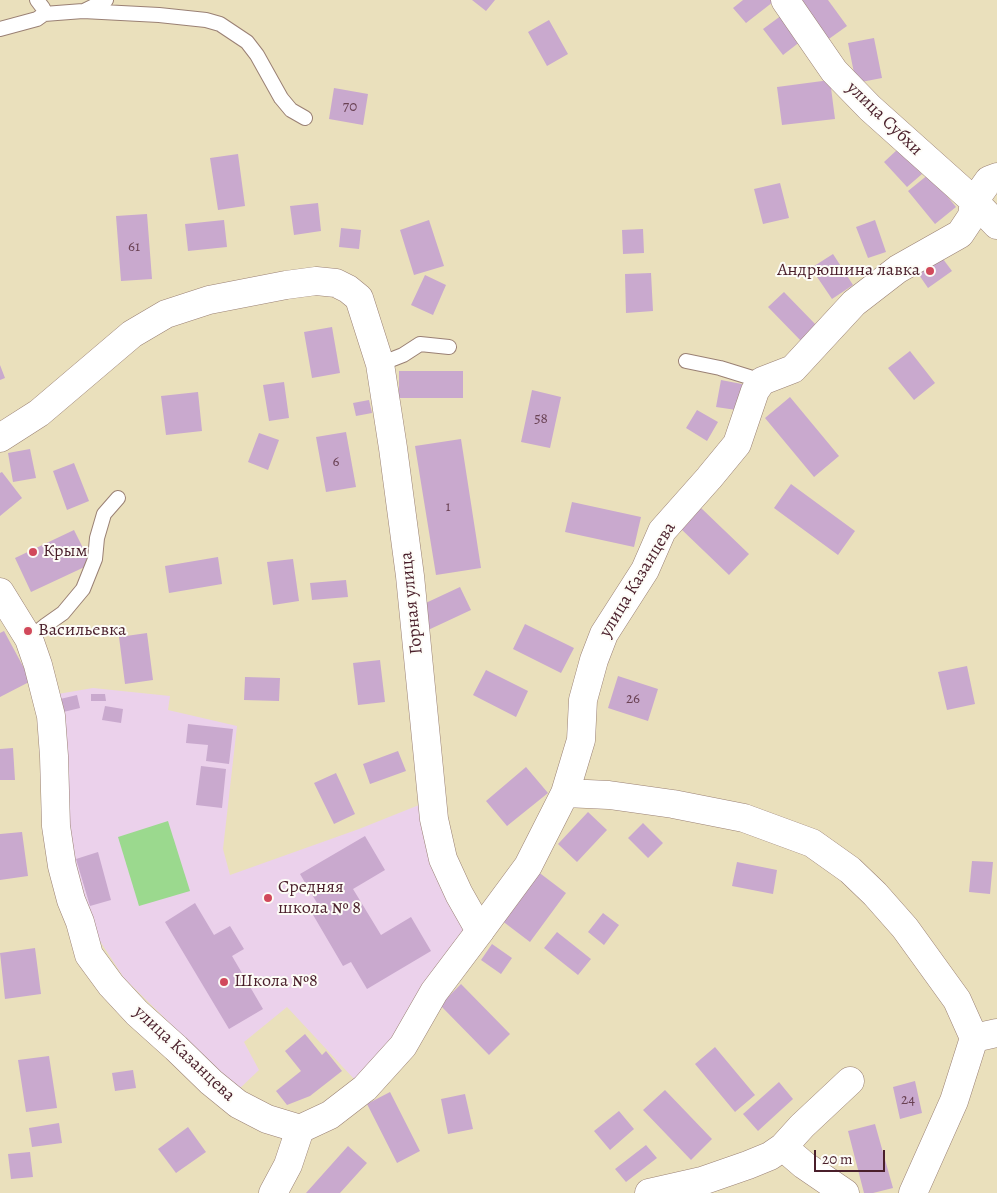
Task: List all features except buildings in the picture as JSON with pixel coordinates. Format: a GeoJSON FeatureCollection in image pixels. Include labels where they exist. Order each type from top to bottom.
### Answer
{"type":"FeatureCollection","features":[{"type":"Feature","properties":{"kind":"street","name":"улица Субхи"},"geometry":{"type":"LineString","coordinates":[[785,0],[834,71],[870,108],[974,200]]}},
{"type":"Feature","properties":{"kind":"street"},"geometry":{"type":"LineString","coordinates":[[762,380],[793,369],[854,303],[898,269],[960,234],[972,216],[974,200],[989,180],[997,177]]}},
{"type":"Feature","properties":{"kind":"street"},"geometry":{"type":"LineString","coordinates":[[974,200],[997,225]]}},
{"type":"Feature","properties":{"kind":"street","name":"Горная улица"},"geometry":{"type":"LineString","coordinates":[[0,438],[39,412],[132,334],[166,314],[210,300],[316,281],[336,283],[348,289],[359,298],[380,364],[393,448],[410,576],[434,818],[443,859],[458,894],[480,930]]}},
{"type":"Feature","properties":{"kind":"street","name":"улица Казанцева"},"geometry":{"type":"LineString","coordinates":[[0,592],[29,639],[51,716],[56,826],[62,866],[89,956],[111,984],[137,1012],[211,1082],[238,1104],[267,1120],[300,1129],[330,1115],[365,1088],[403,1046],[434,992],[528,866],[564,793],[581,740],[583,700],[594,660],[604,634],[645,570],[662,531],[737,444],[755,390],[762,380]]}},
{"type":"Feature","properties":{"kind":"street"},"geometry":{"type":"LineString","coordinates":[[564,793],[618,796],[673,804],[744,818],[812,843],[850,870],[906,928],[957,1000],[985,1035],[913,1193]]}},
{"type":"Feature","properties":{"kind":"street"},"geometry":{"type":"LineString","coordinates":[[649,1193],[702,1181],[770,1156],[784,1146],[850,1080]]}},
{"type":"Feature","properties":{"kind":"street"},"geometry":{"type":"LineString","coordinates":[[273,1193],[288,1165],[300,1129]]}},
{"type":"Feature","properties":{"kind":"street"},"geometry":{"type":"LineString","coordinates":[[784,1146],[804,1165],[846,1193]]}},
{"type":"Feature","properties":{"kind":"lane"},"geometry":{"type":"LineString","coordinates":[[37,0],[43,8],[44,14]]}},
{"type":"Feature","properties":{"kind":"lane"},"geometry":{"type":"LineString","coordinates":[[82,12],[106,0]]}},
{"type":"Feature","properties":{"kind":"lane"},"geometry":{"type":"LineString","coordinates":[[0,29],[37,19],[44,14],[82,12],[159,15],[206,20],[220,24],[247,42],[257,55],[280,98],[291,110],[305,118]]}},
{"type":"Feature","properties":{"kind":"lane"},"geometry":{"type":"LineString","coordinates":[[380,364],[403,355],[420,344],[449,347]]}},
{"type":"Feature","properties":{"kind":"lane"},"geometry":{"type":"LineString","coordinates":[[686,361],[762,380]]}},
{"type":"Feature","properties":{"kind":"lane"},"geometry":{"type":"LineString","coordinates":[[29,639],[63,613],[83,589],[95,559],[97,538],[104,514],[118,498]]}},
{"type":"Feature","properties":{"kind":"shaded area","name":"Средняя школа № 8"},"geometry":{"type":"Polygon","coordinates":[[[93,688],[170,696],[168,710],[237,726],[223,849],[230,875],[359,829],[424,803],[471,931],[382,1059],[355,1080],[287,1007],[244,1042],[259,1070],[238,1090],[124,978],[87,921],[70,850],[52,695],[93,688]]]}},
{"type":"Feature","properties":{"kind":"green space"},"geometry":{"type":"Polygon","coordinates":[[[168,821],[190,891],[139,906],[118,837],[168,821]]]}},
{"type":"Feature","properties":{"kind":"place","name":"Андрюшина лавка"},"geometry":{"type":"Point","coordinates":[930,271]}},
{"type":"Feature","properties":{"kind":"place","name":"Крым"},"geometry":{"type":"Point","coordinates":[33,552]}},
{"type":"Feature","properties":{"kind":"place","name":"Васильевка"},"geometry":{"type":"Point","coordinates":[28,631]}},
{"type":"Feature","properties":{"kind":"place","name":"Средняя школа № 8"},"geometry":{"type":"Point","coordinates":[268,898]}},
{"type":"Feature","properties":{"kind":"place","name":"Школа №8"},"geometry":{"type":"Point","coordinates":[224,982]}}]}
